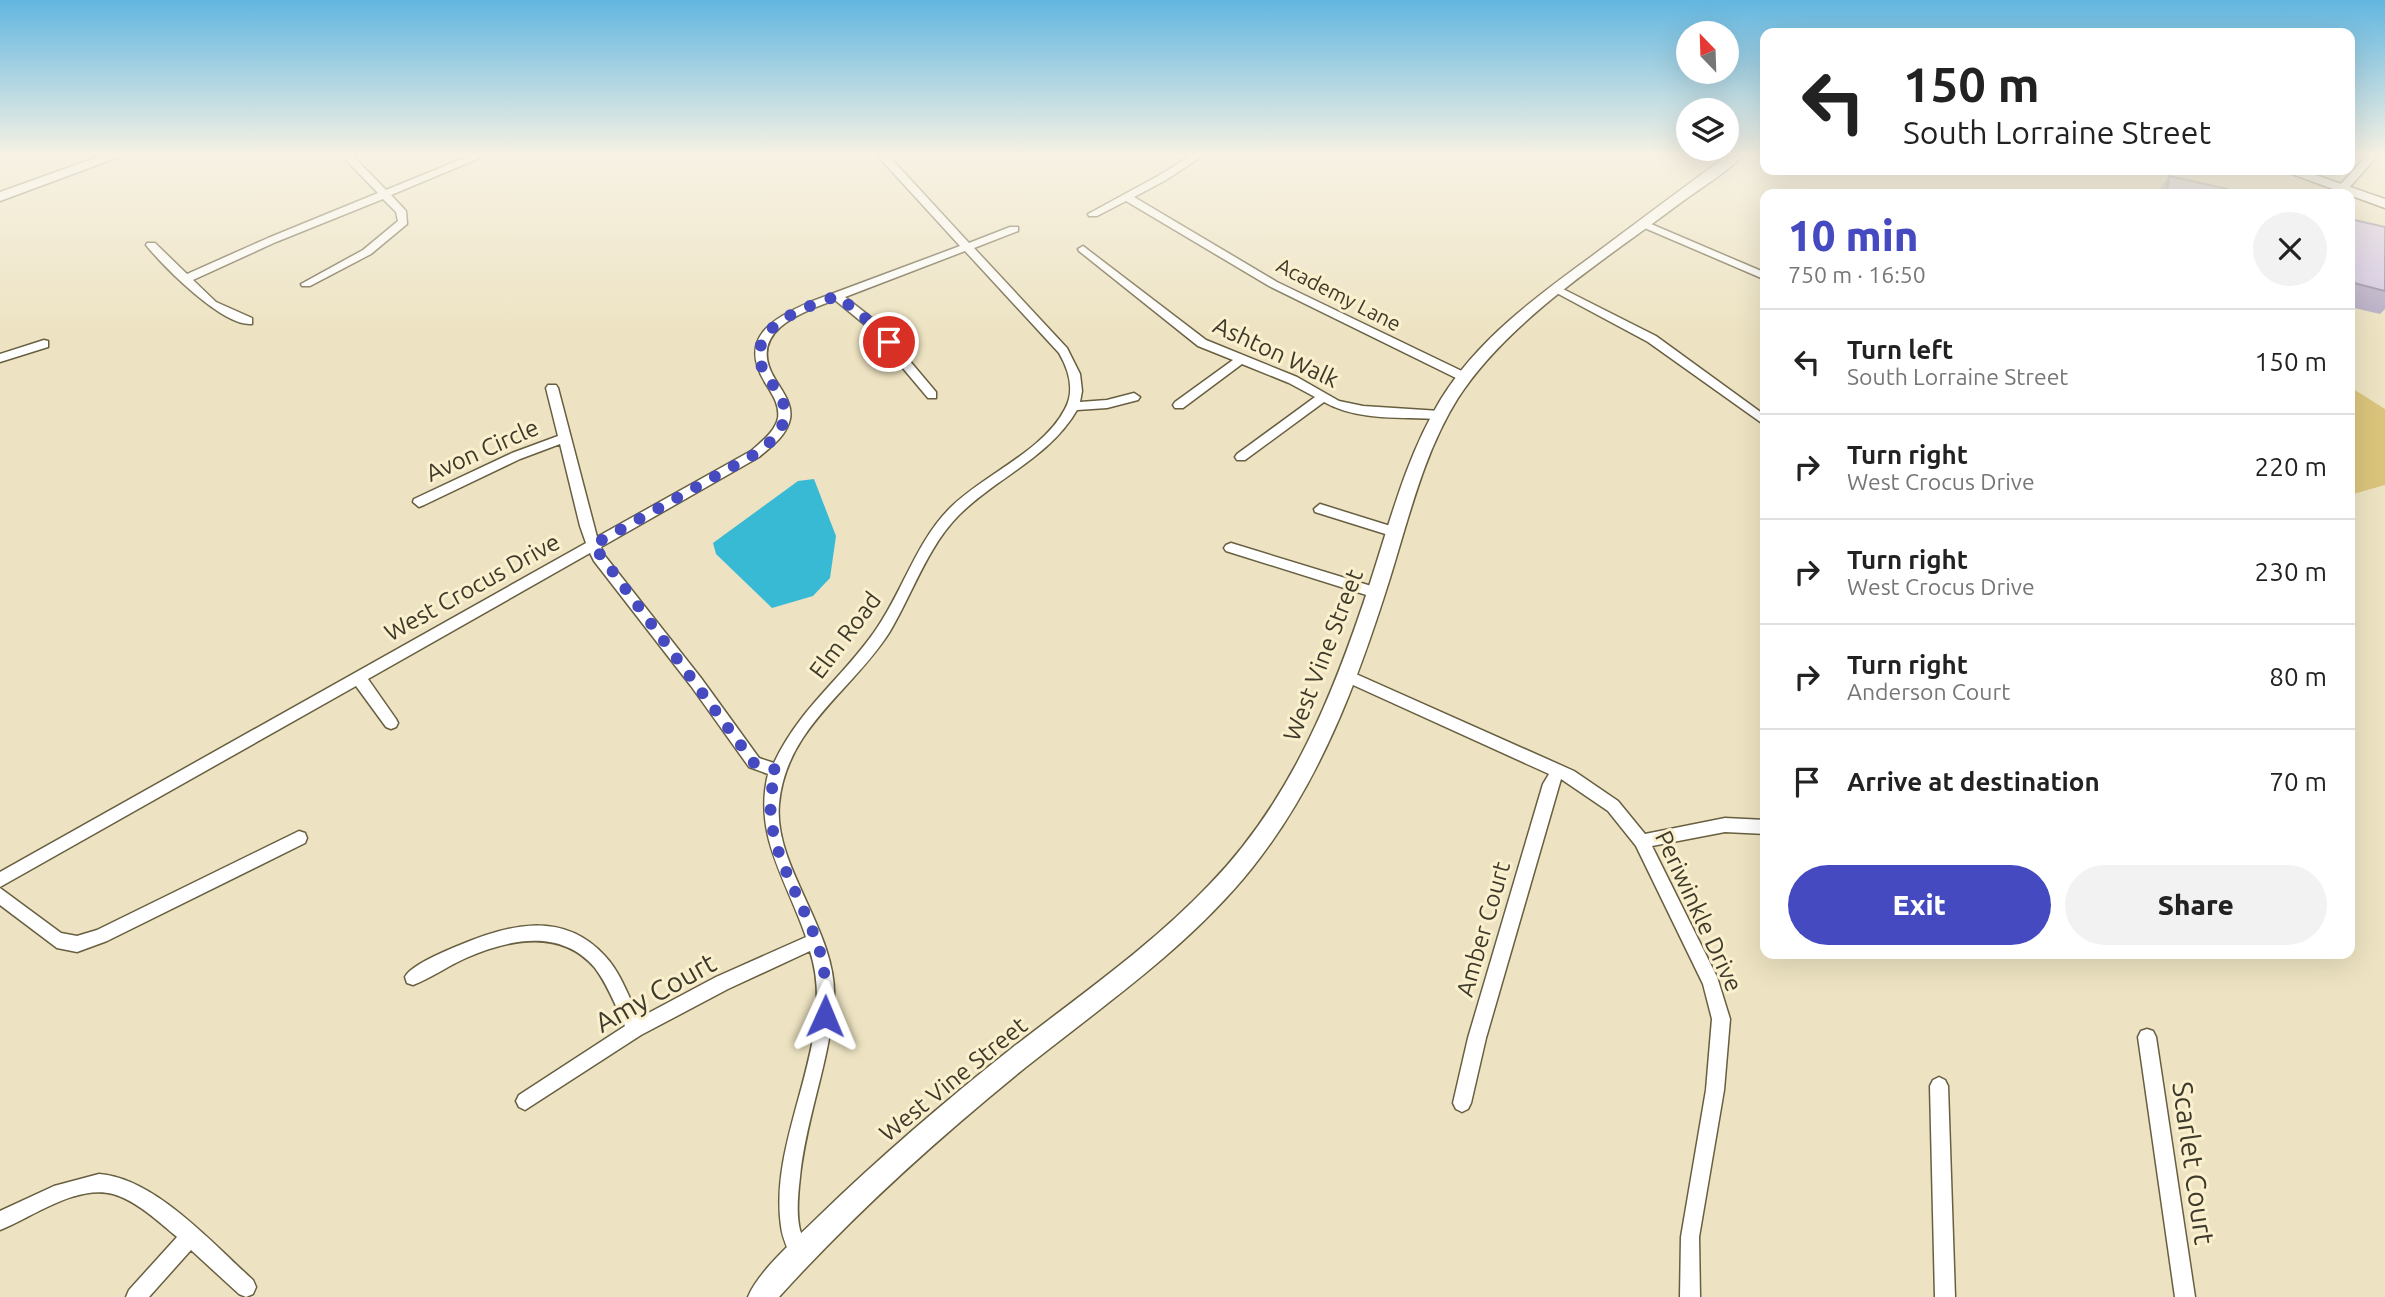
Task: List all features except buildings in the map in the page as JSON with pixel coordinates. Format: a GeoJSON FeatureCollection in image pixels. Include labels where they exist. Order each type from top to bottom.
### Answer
{"type":"FeatureCollection","features":[{"type":"Feature","properties":{"kind":"main road","name":"West Vine Street"},"geometry":{"type":"LineString","coordinates":[[761,1297],[877,1176],[1013,1062],[1130,973],[1221,888],[1273,824],[1315,751],[1347,676],[1416,472],[1440,415],[1464,377],[1501,335],[1557,289],[1657,215]]}},
{"type":"Feature","properties":{"kind":"street"},"geometry":{"type":"LineString","coordinates":[[186,279],[338,215]]}},
{"type":"Feature","properties":{"kind":"street"},"geometry":{"type":"LineString","coordinates":[[306,284],[367,252],[404,222],[402,215]]}},
{"type":"Feature","properties":{"kind":"street"},"geometry":{"type":"LineString","coordinates":[[937,215],[1063,351],[1075,377],[1073,406],[1107,404],[1134,397]]}},
{"type":"Feature","properties":{"kind":"street","name":"Academy Lane"},"geometry":{"type":"LineString","coordinates":[[1156,215],[1273,284],[1464,377]]}},
{"type":"Feature","properties":{"kind":"street"},"geometry":{"type":"LineString","coordinates":[[1644,224],[1760,274]]}},
{"type":"Feature","properties":{"kind":"street","name":"West Crocus Drive"},"geometry":{"type":"LineString","coordinates":[[0,880],[755,454],[774,439],[783,423],[785,407],[762,367],[761,346],[769,332],[784,319],[837,296],[1014,229]]}},
{"type":"Feature","properties":{"kind":"street"},"geometry":{"type":"LineString","coordinates":[[151,245],[212,304],[248,321]]}},
{"type":"Feature","properties":{"kind":"street","name":"Ashton Walk"},"geometry":{"type":"LineString","coordinates":[[1083,249],[1202,343],[1293,380],[1336,404],[1363,410],[1440,415]]}},
{"type":"Feature","properties":{"kind":"street"},"geometry":{"type":"LineString","coordinates":[[1557,289],[1658,343],[1760,418]]}},
{"type":"Feature","properties":{"kind":"street"},"geometry":{"type":"LineString","coordinates":[[837,296],[873,325],[932,395]]}},
{"type":"Feature","properties":{"kind":"street"},"geometry":{"type":"LineString","coordinates":[[0,358],[44,344]]}},
{"type":"Feature","properties":{"kind":"street"},"geometry":{"type":"LineString","coordinates":[[1179,405],[1233,367],[1240,359]]}},
{"type":"Feature","properties":{"kind":"street"},"geometry":{"type":"LineString","coordinates":[[552,388],[593,545],[754,763],[777,770]]}},
{"type":"Feature","properties":{"kind":"street"},"geometry":{"type":"LineString","coordinates":[[1241,457],[1322,397]]}},
{"type":"Feature","properties":{"kind":"street","name":"Elm Road"},"geometry":{"type":"LineString","coordinates":[[800,1255],[789,1233],[788,1220],[794,1156],[825,1016],[825,971],[816,940],[786,874],[774,836],[771,797],[777,770],[795,736],[882,632],[946,522],[984,484],[1044,442],[1069,415],[1073,406]]}},
{"type":"Feature","properties":{"kind":"street","name":"Avon Circle"},"geometry":{"type":"LineString","coordinates":[[419,502],[516,456],[564,438]]}},
{"type":"Feature","properties":{"kind":"street"},"geometry":{"type":"LineString","coordinates":[[1320,509],[1395,532]]}},
{"type":"Feature","properties":{"kind":"street"},"geometry":{"type":"LineString","coordinates":[[1231,548],[1376,593]]}},
{"type":"Feature","properties":{"kind":"street","name":"Periwinkle Drive"},"geometry":{"type":"LineString","coordinates":[[1347,676],[1584,785],[1613,806],[1642,841],[1711,983],[1721,1020],[1715,1090],[1690,1237],[1690,1297]]}},
{"type":"Feature","properties":{"kind":"street"},"geometry":{"type":"LineString","coordinates":[[358,677],[391,723]]}},
{"type":"Feature","properties":{"kind":"street","name":"Amber Court"},"geometry":{"type":"LineString","coordinates":[[1462,1103],[1477,1038],[1505,941],[1558,771]]}},
{"type":"Feature","properties":{"kind":"street"},"geometry":{"type":"LineString","coordinates":[[1642,841],[1725,825],[1760,827]]}},
{"type":"Feature","properties":{"kind":"street"},"geometry":{"type":"LineString","coordinates":[[0,895],[57,940],[76,944],[101,936],[299,838]]}},
{"type":"Feature","properties":{"kind":"street"},"geometry":{"type":"LineString","coordinates":[[413,977],[466,948],[498,938],[549,931],[572,940],[600,962],[635,1029]]}},
{"type":"Feature","properties":{"kind":"street","name":"Amy Court"},"geometry":{"type":"LineString","coordinates":[[525,1101],[635,1029],[722,983],[816,940]]}},
{"type":"Feature","properties":{"kind":"street","name":"Scarlet Court"},"geometry":{"type":"LineString","coordinates":[[2147,1037],[2185,1297]]}},
{"type":"Feature","properties":{"kind":"street"},"geometry":{"type":"LineString","coordinates":[[1939,1086],[1945,1297]]}},
{"type":"Feature","properties":{"kind":"street"},"geometry":{"type":"LineString","coordinates":[[0,1221],[61,1191],[109,1183],[141,1196],[246,1287]]}},
{"type":"Feature","properties":{"kind":"street"},"geometry":{"type":"LineString","coordinates":[[136,1297],[189,1238]]}},
{"type":"Feature","properties":{"kind":"shaded area"},"geometry":{"type":"Polygon","coordinates":[[[2355,390],[2385,409],[2385,485],[2355,494],[2355,390]]]}},
{"type":"Feature","properties":{"kind":"water"},"geometry":{"type":"Polygon","coordinates":[[[814,479],[836,536],[830,578],[813,596],[772,608],[716,554],[713,543],[798,481],[814,479]]]}},
{"type":"Feature","properties":{"kind":"route"},"geometry":{"type":"LineString","coordinates":[[825,1016],[825,971],[812,930],[779,855],[770,817],[777,770],[754,763],[696,682],[599,558],[593,545],[755,454],[774,439],[783,423],[785,407],[765,373],[760,353],[764,339],[784,319],[804,308],[837,296],[862,315],[889,342]]}}]}
